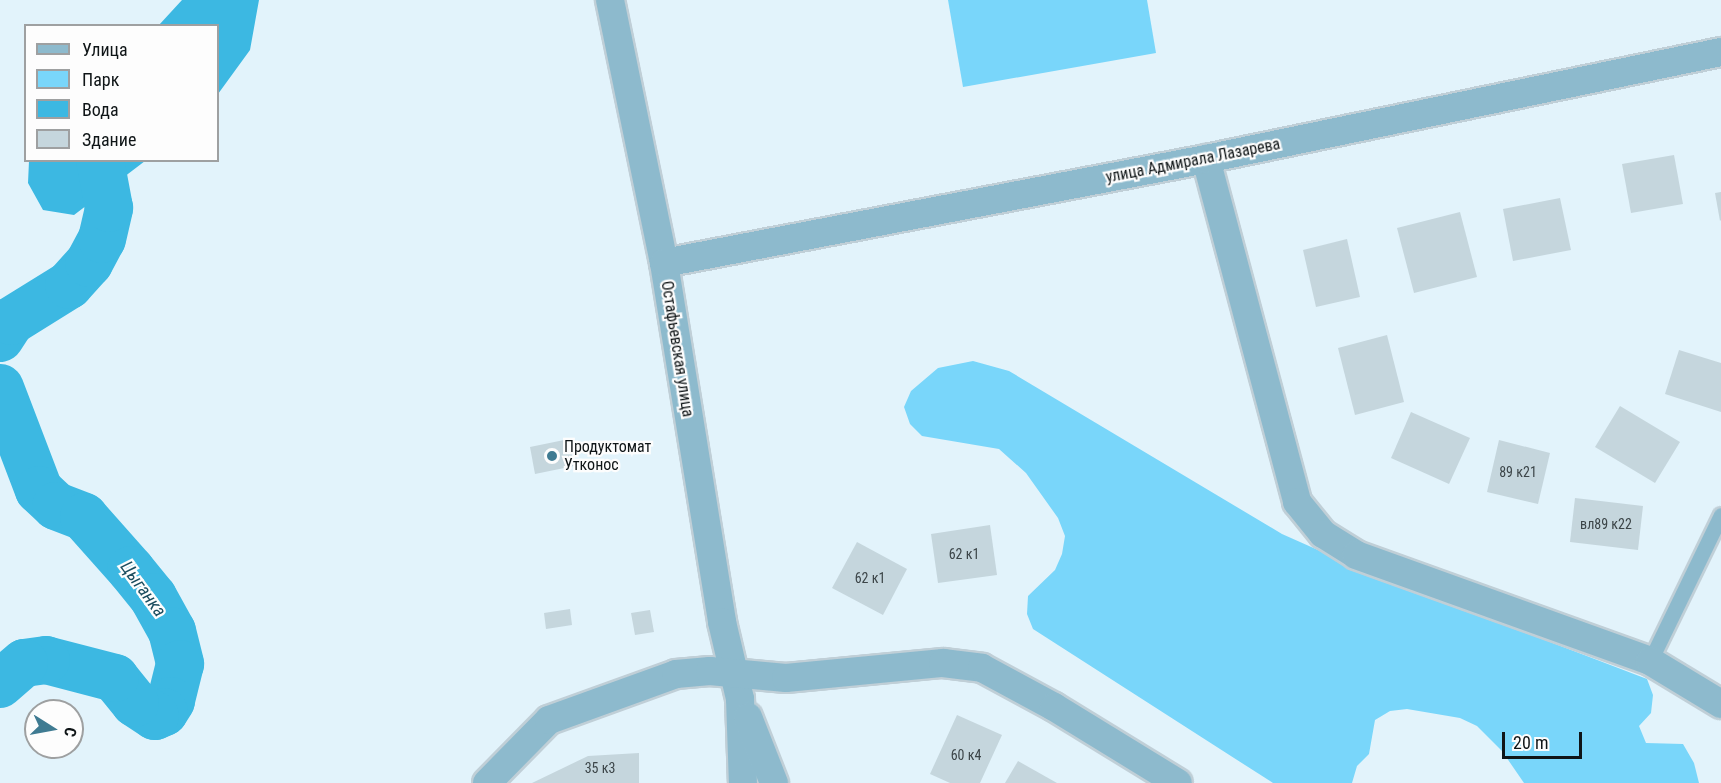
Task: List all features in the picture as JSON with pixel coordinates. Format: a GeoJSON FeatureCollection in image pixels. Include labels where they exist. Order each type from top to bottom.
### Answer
{"type":"FeatureCollection","features":[{"type":"Feature","properties":{"kind":"street","name":"Остафьевская улица"},"geometry":{"type":"LineString","coordinates":[[610,0],[664,263],[736,686],[743,783]]}},
{"type":"Feature","properties":{"kind":"street","name":"улица Адмирала Лазарева"},"geometry":{"type":"LineString","coordinates":[[664,263],[1206,159],[1721,52]]}},
{"type":"Feature","properties":{"kind":"street"},"geometry":{"type":"LineString","coordinates":[[1206,159],[1297,502],[1323,534],[1356,555],[1650,661],[1721,704]]}},
{"type":"Feature","properties":{"kind":"street"},"geometry":{"type":"LineString","coordinates":[[487,783],[549,720],[676,674],[736,686],[786,678],[943,663],[982,668],[1054,707],[1178,783]]}},
{"type":"Feature","properties":{"kind":"street","name":"Остафьевская улица"},"geometry":{"type":"LineString","coordinates":[[736,686],[774,783]]}},
{"type":"Feature","properties":{"kind":"lane"},"geometry":{"type":"LineString","coordinates":[[1650,661],[1721,515]]}},
{"type":"Feature","properties":{"kind":"green space"},"geometry":{"type":"Polygon","coordinates":[[[948,0],[1147,0],[1156,53],[963,87],[948,0]]]}},
{"type":"Feature","properties":{"kind":"green space"},"geometry":{"type":"Polygon","coordinates":[[[973,361],[1009,371],[1282,534],[1372,574],[1647,679],[1653,695],[1651,713],[1639,726],[1646,743],[1683,744],[1694,763],[1699,783],[1524,783],[1502,751],[1477,726],[1460,718],[1407,709],[1390,711],[1375,720],[1369,754],[1357,766],[1352,783],[1273,783],[1033,629],[1027,614],[1028,596],[1055,570],[1062,554],[1065,536],[1058,518],[1026,473],[999,449],[922,436],[910,424],[904,407],[911,391],[938,368],[973,361]]]}},
{"type":"Feature","properties":{"kind":"water"},"geometry":{"type":"Polygon","coordinates":[[[182,0],[259,0],[250,50],[219,93],[219,24],[160,24],[182,0]]]}},
{"type":"Feature","properties":{"kind":"water"},"geometry":{"type":"Polygon","coordinates":[[[29,162],[144,162],[74,215],[43,210],[28,183],[29,162]]]}},
{"type":"Feature","properties":{"kind":"building"},"geometry":{"type":"Polygon","coordinates":[[[1674,155],[1683,204],[1631,213],[1622,164],[1674,155]]]}},
{"type":"Feature","properties":{"kind":"building"},"geometry":{"type":"Polygon","coordinates":[[[1721,192],[1721,220],[1720,221],[1715,193],[1721,192]]]}},
{"type":"Feature","properties":{"kind":"building"},"geometry":{"type":"Polygon","coordinates":[[[1560,198],[1571,250],[1513,261],[1503,209],[1560,198]]]}},
{"type":"Feature","properties":{"kind":"building"},"geometry":{"type":"Polygon","coordinates":[[[1460,212],[1477,277],[1414,293],[1397,228],[1460,212]]]}},
{"type":"Feature","properties":{"kind":"building"},"geometry":{"type":"Polygon","coordinates":[[[1347,239],[1360,297],[1316,307],[1303,250],[1347,239]]]}},
{"type":"Feature","properties":{"kind":"building"},"geometry":{"type":"Polygon","coordinates":[[[1387,335],[1404,402],[1355,415],[1338,348],[1387,335]]]}},
{"type":"Feature","properties":{"kind":"building"},"geometry":{"type":"Polygon","coordinates":[[[1679,350],[1721,363],[1721,412],[1665,394],[1679,350]]]}},
{"type":"Feature","properties":{"kind":"building"},"geometry":{"type":"Polygon","coordinates":[[[1620,406],[1680,442],[1655,483],[1595,447],[1620,406]]]}},
{"type":"Feature","properties":{"kind":"building"},"geometry":{"type":"Polygon","coordinates":[[[1411,412],[1470,438],[1449,484],[1391,458],[1411,412]]]}},
{"type":"Feature","properties":{"kind":"building","name":"Продуктомат Утконос"},"geometry":{"type":"Polygon","coordinates":[[[569,439],[574,466],[535,474],[530,447],[569,439]]]}},
{"type":"Feature","properties":{"kind":"building"},"geometry":{"type":"Polygon","coordinates":[[[1499,440],[1550,453],[1538,504],[1487,492],[1499,440]]]}},
{"type":"Feature","properties":{"kind":"building"},"geometry":{"type":"Polygon","coordinates":[[[1575,498],[1643,506],[1638,550],[1570,542],[1575,498]]]}},
{"type":"Feature","properties":{"kind":"building"},"geometry":{"type":"Polygon","coordinates":[[[990,525],[997,575],[938,583],[931,534],[990,525]]]}},
{"type":"Feature","properties":{"kind":"building"},"geometry":{"type":"Polygon","coordinates":[[[857,542],[907,569],[883,615],[832,588],[857,542]]]}},
{"type":"Feature","properties":{"kind":"building"},"geometry":{"type":"Polygon","coordinates":[[[570,609],[572,625],[546,629],[544,613],[570,609]]]}},
{"type":"Feature","properties":{"kind":"building"},"geometry":{"type":"Polygon","coordinates":[[[650,610],[654,632],[635,635],[631,613],[650,610]]]}},
{"type":"Feature","properties":{"kind":"building"},"geometry":{"type":"Polygon","coordinates":[[[957,715],[1002,735],[980,783],[950,783],[930,774],[957,715]]]}},
{"type":"Feature","properties":{"kind":"building"},"geometry":{"type":"Polygon","coordinates":[[[639,753],[639,783],[532,783],[588,756],[639,753]]]}},
{"type":"Feature","properties":{"kind":"building"},"geometry":{"type":"Polygon","coordinates":[[[1018,761],[1057,783],[1005,783],[1018,761]]]}},
{"type":"Feature","properties":{"kind":"waterway","name":"Цыганка"},"geometry":{"type":"LineString","coordinates":[[0,338],[11,321],[69,285],[89,263],[102,239],[109,208],[100,162]]}},
{"type":"Feature","properties":{"kind":"waterway","name":"Цыганка"},"geometry":{"type":"LineString","coordinates":[[0,388],[39,490],[56,506],[84,517],[153,597],[172,631],[180,664],[171,701],[164,712],[155,716],[135,703],[115,678],[46,660],[24,663],[0,684]]}},
{"type":"Feature","properties":{"kind":"place","name":"Продуктомат Утконос"},"geometry":{"type":"Point","coordinates":[552,456]}}]}
